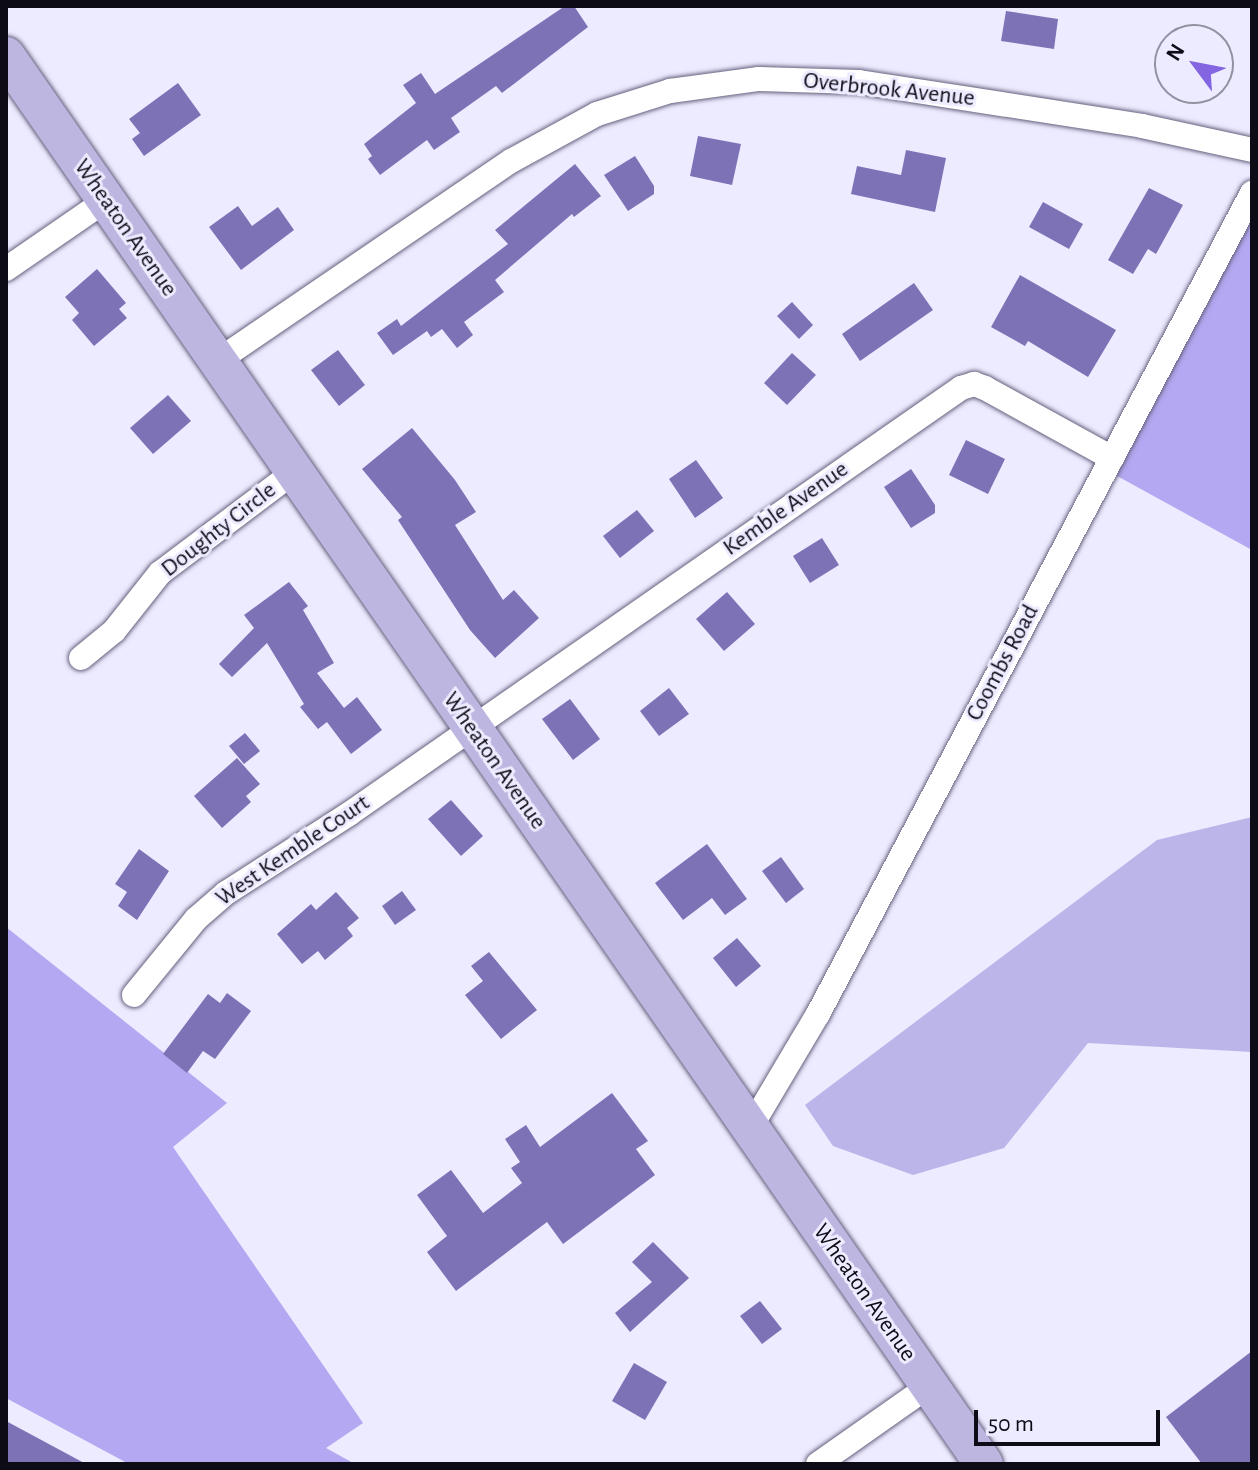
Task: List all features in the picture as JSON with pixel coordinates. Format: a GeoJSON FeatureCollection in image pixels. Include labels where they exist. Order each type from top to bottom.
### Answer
{"type":"FeatureCollection","features":[{"type":"Feature","properties":{"kind":"main road","name":"Wheaton Avenue"},"geometry":{"type":"LineString","coordinates":[[6,56],[749,1130],[984,1464]]}},
{"type":"Feature","properties":{"kind":"street","name":"Overbrook Avenue"},"geometry":{"type":"LineString","coordinates":[[216,362],[511,161],[597,114],[670,91],[759,79],[859,82],[1142,126],[1252,150]]}},
{"type":"Feature","properties":{"kind":"street","name":"Coombs Road"},"geometry":{"type":"LineString","coordinates":[[749,1130],[818,1014],[1252,193]]}},
{"type":"Feature","properties":{"kind":"street"},"geometry":{"type":"LineString","coordinates":[[6,269],[105,201]]}},
{"type":"Feature","properties":{"kind":"street","name":"Kemble Avenue"},"geometry":{"type":"LineString","coordinates":[[471,726],[961,388],[974,384],[985,388],[1112,458]]}},
{"type":"Feature","properties":{"kind":"street","name":"Doughty Circle"},"geometry":{"type":"LineString","coordinates":[[81,658],[114,631],[160,573],[294,472]]}},
{"type":"Feature","properties":{"kind":"street","name":"West Kemble Court"},"geometry":{"type":"LineString","coordinates":[[134,995],[196,919],[226,893],[349,814],[471,726]]}},
{"type":"Feature","properties":{"kind":"street"},"geometry":{"type":"LineString","coordinates":[[818,1464],[929,1386]]}},
{"type":"Feature","properties":{"kind":"shaded area"},"geometry":{"type":"Polygon","coordinates":[[[1252,195],[1252,550],[1108,471],[1252,195]]]}},
{"type":"Feature","properties":{"kind":"shaded area"},"geometry":{"type":"Polygon","coordinates":[[[1252,817],[1252,1052],[1088,1043],[1004,1148],[913,1175],[833,1146],[805,1105],[1157,840],[1252,817]]]}},
{"type":"Feature","properties":{"kind":"shaded area"},"geometry":{"type":"Polygon","coordinates":[[[6,927],[227,1103],[173,1147],[363,1423],[326,1448],[355,1464],[129,1464],[6,1398],[6,927]]]}},
{"type":"Feature","properties":{"kind":"building"},"geometry":{"type":"Polygon","coordinates":[[[565,6],[574,6],[588,27],[502,93],[496,86],[451,118],[460,132],[434,150],[427,140],[380,175],[368,159],[372,156],[364,144],[416,103],[403,85],[421,73],[435,94],[565,6]]]}},
{"type":"Feature","properties":{"kind":"building"},"geometry":{"type":"Polygon","coordinates":[[[1006,11],[1058,19],[1054,49],[1001,41],[1006,11]]]}},
{"type":"Feature","properties":{"kind":"building"},"geometry":{"type":"Polygon","coordinates":[[[178,83],[201,115],[144,156],[132,139],[140,133],[129,119],[178,83]]]}},
{"type":"Feature","properties":{"kind":"building"},"geometry":{"type":"Polygon","coordinates":[[[698,136],[741,144],[732,185],[690,176],[698,136]]]}},
{"type":"Feature","properties":{"kind":"building"},"geometry":{"type":"Polygon","coordinates":[[[906,150],[946,158],[935,212],[851,194],[857,166],[901,175],[906,150]]]}},
{"type":"Feature","properties":{"kind":"building"},"geometry":{"type":"Polygon","coordinates":[[[635,156],[654,186],[654,194],[628,211],[604,175],[635,156]]]}},
{"type":"Feature","properties":{"kind":"building"},"geometry":{"type":"Polygon","coordinates":[[[575,164],[601,196],[574,217],[572,214],[495,280],[504,292],[464,322],[473,335],[457,348],[442,329],[431,337],[427,331],[393,355],[377,333],[397,319],[401,326],[508,244],[495,230],[575,164]]]}},
{"type":"Feature","properties":{"kind":"building"},"geometry":{"type":"Polygon","coordinates":[[[1149,188],[1183,205],[1156,254],[1148,249],[1133,274],[1108,260],[1149,188]]]}},
{"type":"Feature","properties":{"kind":"building"},"geometry":{"type":"Polygon","coordinates":[[[1043,202],[1083,224],[1069,249],[1029,227],[1043,202]]]}},
{"type":"Feature","properties":{"kind":"building"},"geometry":{"type":"Polygon","coordinates":[[[238,206],[252,226],[278,207],[294,230],[241,270],[209,227],[238,206]]]}},
{"type":"Feature","properties":{"kind":"building"},"geometry":{"type":"Polygon","coordinates":[[[97,269],[126,303],[119,309],[127,318],[94,346],[72,320],[79,313],[65,297],[97,269]]]}},
{"type":"Feature","properties":{"kind":"building"},"geometry":{"type":"Polygon","coordinates":[[[1020,275],[1116,330],[1088,377],[1028,341],[1025,346],[991,327],[1020,275]]]}},
{"type":"Feature","properties":{"kind":"building"},"geometry":{"type":"Polygon","coordinates":[[[914,283],[933,310],[860,361],[842,334],[914,283]]]}},
{"type":"Feature","properties":{"kind":"building"},"geometry":{"type":"Polygon","coordinates":[[[792,302],[813,325],[799,339],[777,316],[792,302]]]}},
{"type":"Feature","properties":{"kind":"building"},"geometry":{"type":"Polygon","coordinates":[[[338,350],[365,385],[339,406],[311,370],[338,350]]]}},
{"type":"Feature","properties":{"kind":"building"},"geometry":{"type":"Polygon","coordinates":[[[792,353],[816,375],[787,405],[764,383],[792,353]]]}},
{"type":"Feature","properties":{"kind":"building"},"geometry":{"type":"Polygon","coordinates":[[[168,395],[191,421],[153,454],[130,428],[168,395]]]}},
{"type":"Feature","properties":{"kind":"building"},"geometry":{"type":"Polygon","coordinates":[[[412,428],[455,480],[476,512],[455,525],[503,600],[514,590],[539,618],[495,658],[470,630],[398,520],[402,517],[362,469],[412,428]]]}},
{"type":"Feature","properties":{"kind":"building"},"geometry":{"type":"Polygon","coordinates":[[[966,440],[1005,459],[988,494],[949,475],[966,440]]]}},
{"type":"Feature","properties":{"kind":"building"},"geometry":{"type":"Polygon","coordinates":[[[696,460],[723,498],[695,518],[669,479],[696,460]]]}},
{"type":"Feature","properties":{"kind":"building"},"geometry":{"type":"Polygon","coordinates":[[[911,469],[935,505],[935,513],[911,528],[884,487],[911,469]]]}},
{"type":"Feature","properties":{"kind":"building"},"geometry":{"type":"Polygon","coordinates":[[[637,510],[654,531],[620,558],[603,536],[637,510]]]}},
{"type":"Feature","properties":{"kind":"building"},"geometry":{"type":"Polygon","coordinates":[[[822,538],[839,565],[810,583],[793,556],[822,538]]]}},
{"type":"Feature","properties":{"kind":"building"},"geometry":{"type":"Polygon","coordinates":[[[289,582],[308,606],[303,610],[334,663],[317,673],[344,708],[357,697],[382,730],[351,754],[327,722],[318,729],[300,707],[304,704],[267,643],[232,677],[219,664],[254,628],[244,615],[289,582]]]}},
{"type":"Feature","properties":{"kind":"building"},"geometry":{"type":"Polygon","coordinates":[[[727,592],[755,624],[724,651],[696,619],[727,592]]]}},
{"type":"Feature","properties":{"kind":"building"},"geometry":{"type":"Polygon","coordinates":[[[669,688],[689,714],[659,736],[640,711],[669,688]]]}},
{"type":"Feature","properties":{"kind":"building"},"geometry":{"type":"Polygon","coordinates":[[[570,699],[600,739],[573,760],[542,719],[570,699]]]}},
{"type":"Feature","properties":{"kind":"building"},"geometry":{"type":"Polygon","coordinates":[[[245,733],[260,751],[244,764],[229,746],[245,733]]]}},
{"type":"Feature","properties":{"kind":"building"},"geometry":{"type":"Polygon","coordinates":[[[237,758],[260,784],[246,796],[251,802],[222,828],[194,796],[237,758]]]}},
{"type":"Feature","properties":{"kind":"building"},"geometry":{"type":"Polygon","coordinates":[[[451,800],[483,836],[461,856],[428,819],[451,800]]]}},
{"type":"Feature","properties":{"kind":"building"},"geometry":{"type":"Polygon","coordinates":[[[707,844],[747,899],[725,915],[712,898],[683,920],[655,883],[707,844]]]}},
{"type":"Feature","properties":{"kind":"building"},"geometry":{"type":"Polygon","coordinates":[[[139,849],[169,871],[137,920],[118,906],[127,892],[115,884],[139,849]]]}},
{"type":"Feature","properties":{"kind":"building"},"geometry":{"type":"Polygon","coordinates":[[[781,857],[804,889],[786,903],[762,871],[781,857]]]}},
{"type":"Feature","properties":{"kind":"building"},"geometry":{"type":"Polygon","coordinates":[[[402,891],[416,910],[395,925],[382,906],[402,891]]]}},
{"type":"Feature","properties":{"kind":"building"},"geometry":{"type":"Polygon","coordinates":[[[336,892],[359,918],[347,928],[353,936],[325,960],[318,951],[302,964],[277,934],[311,904],[316,910],[336,892]]]}},
{"type":"Feature","properties":{"kind":"building"},"geometry":{"type":"Polygon","coordinates":[[[737,938],[761,966],[736,987],[713,958],[737,938]]]}},
{"type":"Feature","properties":{"kind":"building"},"geometry":{"type":"Polygon","coordinates":[[[489,952],[537,1010],[501,1039],[465,995],[483,981],[471,966],[489,952]]]}},
{"type":"Feature","properties":{"kind":"building"},"geometry":{"type":"Polygon","coordinates":[[[227,993],[251,1011],[215,1059],[203,1051],[187,1073],[163,1054],[208,994],[220,1003],[227,993]]]}},
{"type":"Feature","properties":{"kind":"building"},"geometry":{"type":"Polygon","coordinates":[[[612,1093],[648,1141],[636,1149],[655,1175],[563,1244],[547,1222],[456,1291],[427,1252],[447,1236],[417,1195],[451,1170],[483,1213],[522,1183],[511,1168],[520,1162],[505,1139],[526,1125],[540,1147],[612,1093]]]}},
{"type":"Feature","properties":{"kind":"building"},"geometry":{"type":"Polygon","coordinates":[[[653,1242],[689,1278],[630,1332],[615,1313],[652,1282],[632,1262],[653,1242]]]}},
{"type":"Feature","properties":{"kind":"building"},"geometry":{"type":"Polygon","coordinates":[[[760,1301],[782,1329],[762,1344],[740,1316],[760,1301]]]}},
{"type":"Feature","properties":{"kind":"building"},"geometry":{"type":"Polygon","coordinates":[[[1252,1351],[1252,1464],[1202,1464],[1166,1417],[1252,1351]]]}},
{"type":"Feature","properties":{"kind":"building"},"geometry":{"type":"Polygon","coordinates":[[[634,1363],[667,1382],[645,1420],[612,1401],[634,1363]]]}},
{"type":"Feature","properties":{"kind":"building"},"geometry":{"type":"Polygon","coordinates":[[[6,1421],[86,1464],[6,1464],[6,1421]]]}}]}
